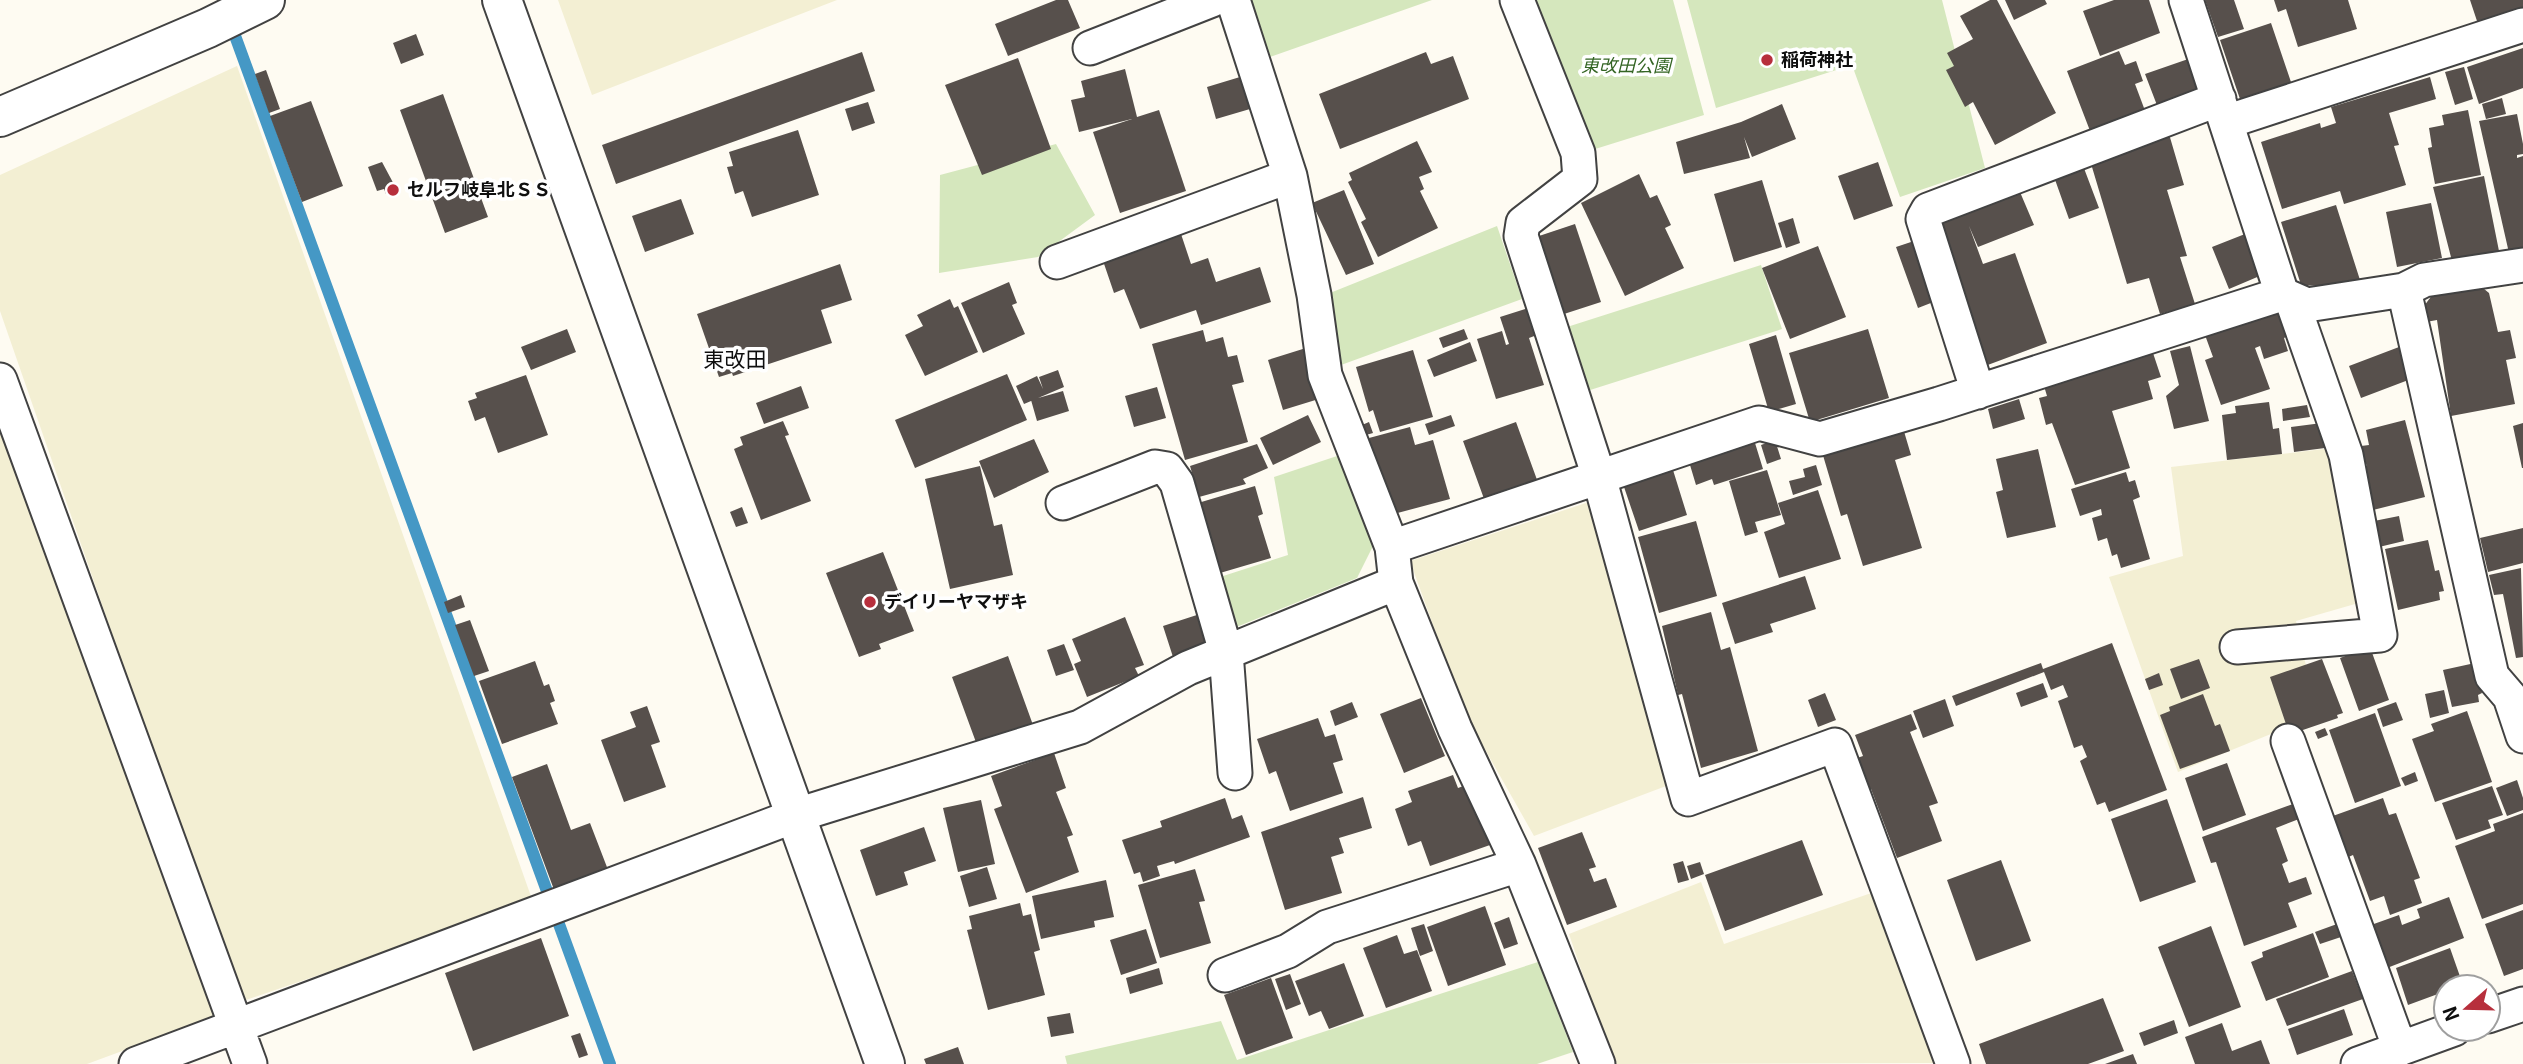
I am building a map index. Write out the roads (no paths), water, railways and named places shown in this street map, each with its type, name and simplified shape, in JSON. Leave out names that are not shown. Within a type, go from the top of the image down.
[{"type":"street","points":[[0,117],[208,28],[265,0]]},
{"type":"street","points":[[502,0],[885,1064]]},
{"type":"street","points":[[1090,48],[1212,0]]},
{"type":"street","points":[[1233,0],[1290,176],[1314,295],[1325,375],[1392,547],[1396,583],[1455,729],[1519,865],[1598,1064]]},
{"type":"street","points":[[1517,0],[1578,153],[1580,180],[1523,223],[1521,236],[1599,477],[1688,799],[1835,745],[1953,1064]]},
{"type":"street","points":[[2186,0],[2286,296],[2346,456],[2380,635],[2237,647]]},
{"type":"street","points":[[1978,392],[1923,219],[1928,210],[2222,111],[2523,25]]},
{"type":"street","points":[[1057,262],[1290,176]]},
{"type":"street","points":[[1392,547],[1759,423],[1820,439],[2286,296],[2307,304],[2404,290],[2424,280],[2523,265]]},
{"type":"street","points":[[2404,290],[2492,676],[2513,685],[2510,697],[2523,736]]},
{"type":"street","points":[[0,380],[250,1064]]},
{"type":"street","points":[[1063,503],[1155,467],[1167,469],[1177,482],[1226,652],[1235,773]]},
{"type":"street","points":[[136,1064],[797,815],[1080,727],[1188,668],[1396,583]]},
{"type":"street","points":[[2288,741],[2400,1049]]},
{"type":"street","points":[[1225,975],[1288,951],[1327,927],[1519,865]]},
{"type":"street","points":[[2502,1011],[2523,1004]]},
{"type":"street","points":[[2358,1064],[2432,1037]]},
{"type":"waterway","points":[[230,22],[610,1064]]},
{"type":"place","name":"稲荷神社","points":[[1767,60]]},
{"type":"place","name":"セルフ岐阜北ＳＳ","points":[[393,190]]},
{"type":"place","name":"デイリーヤマザキ","points":[[870,602]]},
{"type":"district","name":"東改田","points":[[735,360]]},
{"type":"park label","name":"東改田公園","points":[[1626,66]]}]
